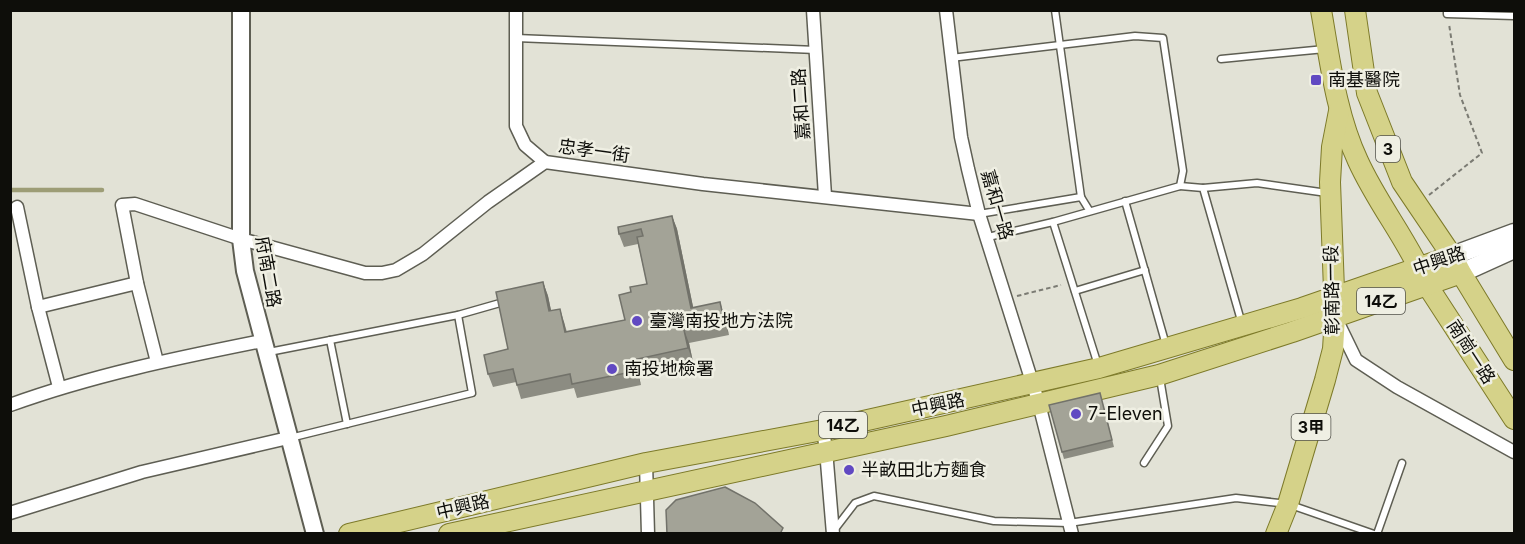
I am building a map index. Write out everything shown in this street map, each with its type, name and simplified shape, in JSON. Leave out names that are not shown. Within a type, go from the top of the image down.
[{"type":"main road","name":"彰南路一段","points":[[1321,10],[1339,110],[1357,160],[1372,190],[1424,277]]},
{"type":"main road","name":"3","points":[[1355,10],[1367,93],[1402,182],[1456,264]]},
{"type":"main road","name":"彰南路一段","points":[[1276,534],[1288,504],[1333,349],[1330,194],[1332,147],[1339,110]]},
{"type":"main road","name":"中興路","points":[[448,534],[826,450],[946,426],[1159,375],[1334,308],[1424,277],[1456,264],[1515,233]]},
{"type":"main road","name":"中興路","points":[[1456,264],[1515,249]]},
{"type":"main road","name":"南崗一路","points":[[1456,264],[1514,358]]},
{"type":"main road","name":"南崗一路","points":[[1424,277],[1515,419]]},
{"type":"main road","name":"中興路","points":[[349,534],[646,463],[823,430],[1032,384],[1099,368],[1242,325],[1334,308]]},
{"type":"street","name":"府南二路","points":[[241,10],[241,239],[245,271],[315,534]]},
{"type":"street","points":[[516,10],[516,126],[525,145],[545,162]]},
{"type":"street","name":"嘉和二路","points":[[813,10],[825,196]]},
{"type":"street","name":"嘉和一路","points":[[946,10],[961,136],[979,214],[1039,404],[1071,528]]},
{"type":"street","name":"忠孝一街","points":[[137,284],[122,205],[135,204],[241,239],[365,273],[382,273],[396,270],[423,254],[488,202],[545,162],[703,184],[979,214]]},
{"type":"street","points":[[17,207],[59,387]]},
{"type":"street","points":[[39,307],[137,284],[157,362]]},
{"type":"street","points":[[1334,308],[1356,360],[1414,397],[1515,452]]},
{"type":"street","points":[[10,405],[59,387],[157,362],[264,347]]},
{"type":"street","points":[[823,430],[833,532]]},
{"type":"street","points":[[10,513],[142,472],[288,438]]},
{"type":"street","points":[[646,463],[648,534]]},
{"type":"lane","points":[[1055,10],[1081,197],[1089,210]]},
{"type":"lane","points":[[1447,12],[1515,16]]},
{"type":"lane","points":[[951,58],[1135,36],[1164,38],[1183,171],[1180,186]]},
{"type":"lane","points":[[516,38],[816,50]]},
{"type":"lane","points":[[1221,59],[1328,49]]},
{"type":"lane","points":[[987,237],[1053,222],[1180,186],[1203,188],[1257,183],[1330,194]]},
{"type":"lane","points":[[1203,188],[1242,325]]},
{"type":"lane","points":[[979,214],[1081,197]]},
{"type":"lane","points":[[1125,201],[1167,348]]},
{"type":"lane","points":[[1053,222],[1099,368]]},
{"type":"lane","points":[[1075,291],[1145,270]]},
{"type":"lane","points":[[264,347],[330,340],[458,315],[500,303]]},
{"type":"lane","points":[[288,438],[472,393],[458,315]]},
{"type":"lane","points":[[330,340],[347,424]]},
{"type":"lane","points":[[1144,463],[1168,426],[1159,375]]},
{"type":"lane","points":[[833,532],[855,503],[874,496],[994,521],[1071,528],[1236,498],[1288,504],[1376,534],[1402,463]]},
{"type":"path","points":[[1418,204],[1482,153],[1460,95],[1447,12]]},
{"type":"path","points":[[1006,298],[1072,282]]},
{"type":"building","points":[[672,216],[691,308],[720,302],[724,321],[684,330],[688,348],[633,360],[636,371],[572,384],[570,374],[517,385],[513,369],[488,374],[484,355],[508,349],[496,292],[543,282],[549,311],[560,309],[565,332],[625,320],[619,295],[631,292],[630,287],[647,284],[637,237],[643,236],[641,229],[619,234],[618,227]]},
{"type":"building","points":[[1100,393],[1112,440],[1062,452],[1049,405]]},
{"type":"building","points":[[725,487],[755,503],[783,528],[780,534],[667,534],[666,510],[676,500]]},
{"type":"waterway","points":[[10,190],[102,190]]},
{"type":"place","name":"南基醫院","points":[[1316,80]]},
{"type":"place","name":"臺灣南投地方法院","points":[[637,321]]},
{"type":"place","name":"南投地檢署","points":[[612,369]]},
{"type":"place","name":"7-Eleven","points":[[1076,414]]},
{"type":"place","name":"半畝田北方麵食","points":[[849,470]]}]
